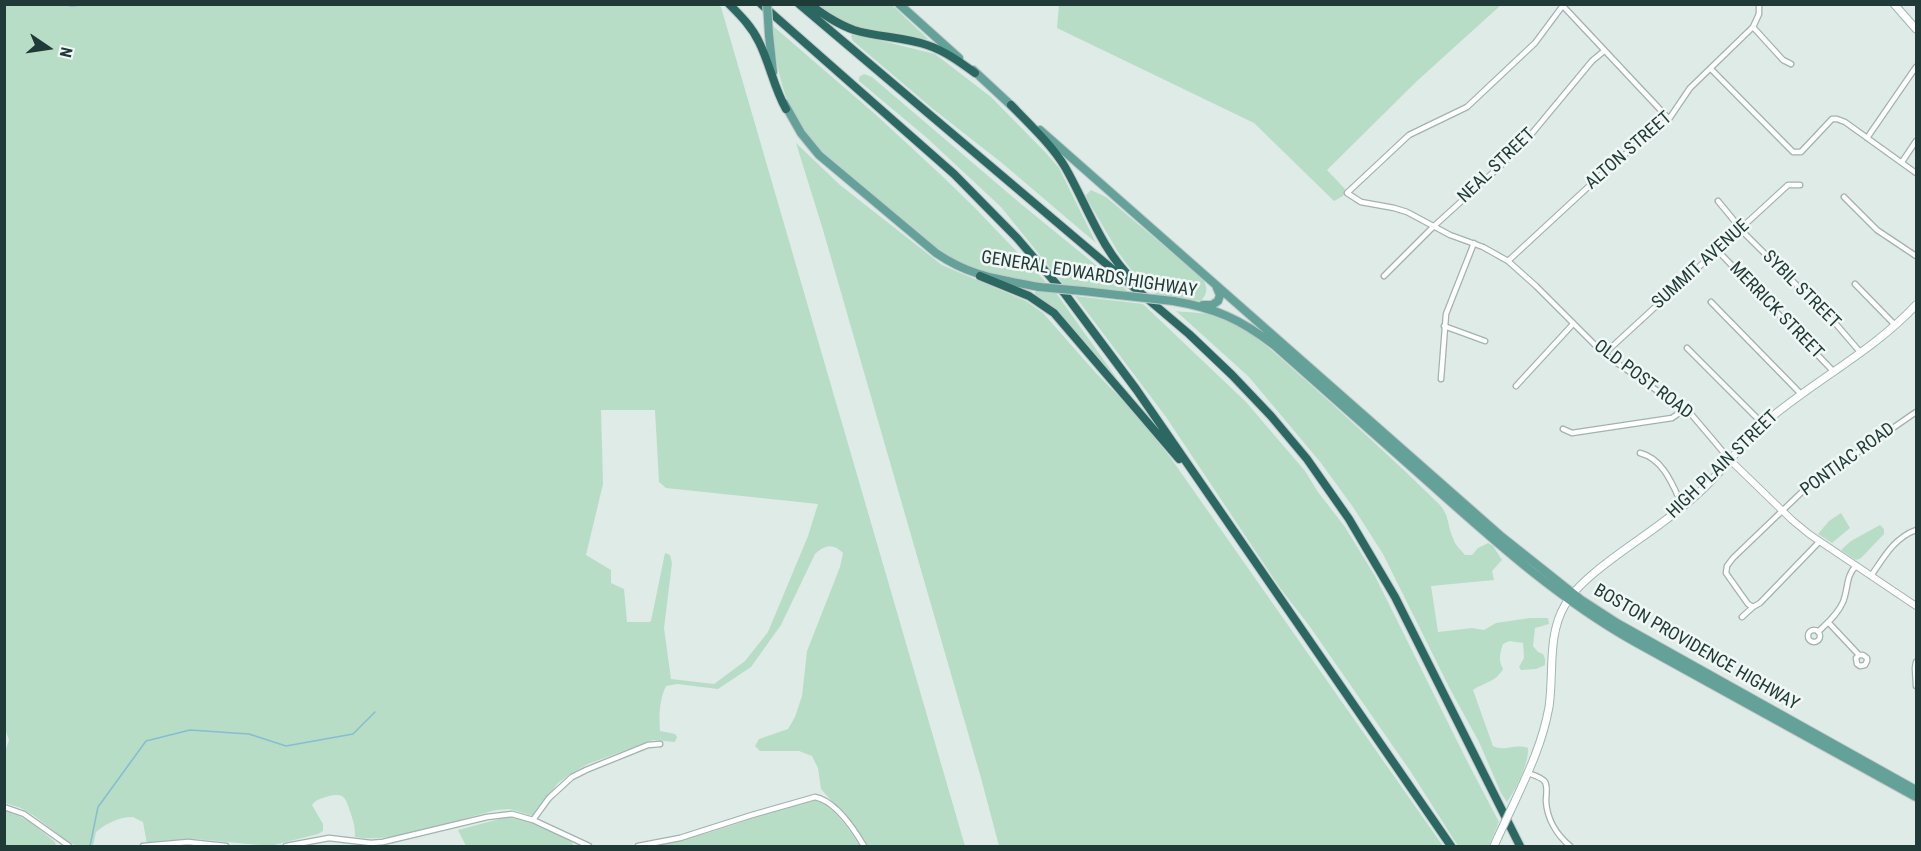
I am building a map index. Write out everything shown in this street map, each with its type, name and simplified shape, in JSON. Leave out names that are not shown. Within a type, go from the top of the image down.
[{"type":"highway","points":[[729,4],[745,20],[758,40],[775,87],[786,109]]},
{"type":"highway","points":[[762,4],[938,159],[1022,243],[1055,282],[1098,335],[1451,846]]},
{"type":"highway","points":[[799,4],[1206,349],[1258,401],[1298,448],[1341,507],[1388,584],[1520,846]]},
{"type":"highway","points":[[809,4],[837,23],[854,30],[931,46],[975,73]]},
{"type":"highway","points":[[1011,105],[1060,160],[1106,245],[1149,300]]},
{"type":"highway","points":[[980,276],[1026,294],[1051,311],[1198,479]]},
{"type":"main road","name":"GENERAL EDWARDS HIGHWAY","points":[[767,4],[774,76],[786,109],[809,144],[834,169],[936,253],[954,265],[980,276],[1039,286],[1173,301],[1221,312],[1252,328],[1274,345],[1452,504]]},
{"type":"main road","name":"GENERAL EDWARDS HIGHWAY","points":[[899,4],[1448,489]]},
{"type":"main road","points":[[1894,4],[1917,29]]},
{"type":"main road","points":[[1187,304],[1211,305],[1216,303],[1219,293],[1214,284]]},
{"type":"main road","name":"HIGH PLAIN STREET","points":[[1494,846],[1528,773],[1545,724],[1551,691],[1555,629],[1570,596],[1602,567],[1683,507],[1706,486],[1763,424],[1895,325],[1917,305]]},
{"type":"main road","name":"BOSTON PROVIDENCE HIGHWAY","points":[[1448,489],[1570,596],[1635,642],[1917,798]]},
{"type":"main road","name":"BOSTON PROVIDENCE HIGHWAY","points":[[1452,504],[1520,564],[1570,596],[1917,790]]},
{"type":"street","name":"ALTON STREET","points":[[1508,261],[1612,164],[1669,119],[1690,88],[1753,27],[1759,14],[1760,4]]},
{"type":"street","points":[[1563,5],[1669,119]]},
{"type":"street","name":"OLD POST ROAD","points":[[1563,5],[1535,43],[1467,107],[1409,135],[1347,194],[1361,202],[1402,210],[1433,227],[1492,251],[1508,261],[1604,354],[1685,409],[1699,422],[1730,460],[1781,511],[1819,542],[1917,606]]},
{"type":"street","points":[[1753,27],[1783,60],[1791,64]]},
{"type":"street","name":"NEAL STREET","points":[[1384,276],[1433,227],[1519,148],[1592,61],[1604,51]]},
{"type":"street","points":[[1868,138],[1917,67]]},
{"type":"street","points":[[1711,69],[1792,152],[1801,152],[1833,118],[1844,121],[1917,173]]},
{"type":"street","points":[[1902,162],[1917,141]]},
{"type":"street","name":"SUMMIT AVENUE","points":[[1604,354],[1788,185],[1800,185]]},
{"type":"street","points":[[1844,197],[1877,230],[1917,256]]},
{"type":"street","name":"SYBIL STREET","points":[[1718,201],[1741,229],[1836,324],[1860,352]]},
{"type":"street","points":[[1441,378],[1446,314],[1474,243]]},
{"type":"street","name":"MERRICK STREET","points":[[1718,251],[1833,371]]},
{"type":"street","points":[[1855,284],[1895,325]]},
{"type":"street","points":[[1711,302],[1801,394]]},
{"type":"street","points":[[1516,386],[1573,324]]},
{"type":"street","points":[[1444,326],[1485,341]]},
{"type":"street","points":[[1687,348],[1763,424]]},
{"type":"street","points":[[1563,429],[1572,432],[1633,424],[1672,417],[1685,409]]},
{"type":"street","name":"PONTIAC ROAD","points":[[1753,606],[1748,604],[1726,573],[1727,566],[1733,558],[1812,483],[1917,412]]},
{"type":"street","points":[[1640,453],[1649,455],[1658,462],[1683,507]]},
{"type":"street","points":[[1871,576],[1895,542],[1904,535],[1917,530]]},
{"type":"street","points":[[1742,616],[1760,603],[1819,542]]},
{"type":"street","points":[[1818,632],[1839,609],[1845,596],[1849,576],[1856,566]]},
{"type":"street","points":[[1828,622],[1859,655]]},
{"type":"street","points":[[1917,662],[1915,681],[1917,686]]},
{"type":"street","points":[[533,820],[559,788],[579,773],[648,746],[660,744]]},
{"type":"street","points":[[1528,773],[1539,777],[1545,783],[1546,805],[1555,831],[1570,846]]},
{"type":"street","points":[[638,846],[680,838],[814,797],[824,800],[835,809],[864,846]]},
{"type":"street","points":[[4,807],[24,814],[69,846]]},
{"type":"street","points":[[286,846],[329,838],[371,843],[403,840],[504,814],[533,820],[589,846]]},
{"type":"street","points":[[143,846],[184,842],[226,846]]},
{"type":"green space","points":[[1059,4],[1501,5],[1417,81],[1327,170],[1345,189],[1343,196],[1334,201],[1254,123],[1057,28]]},
{"type":"green space","points":[[5,5],[718,5],[721,7],[965,846],[868,846],[821,789],[818,768],[812,756],[799,751],[760,751],[755,746],[759,739],[788,729],[795,717],[802,696],[807,651],[840,567],[843,553],[832,547],[826,547],[815,554],[781,625],[751,667],[718,689],[677,684],[666,686],[660,708],[660,731],[675,734],[677,737],[675,742],[653,740],[588,764],[558,783],[533,816],[510,809],[497,810],[407,834],[372,838],[355,837],[354,823],[346,801],[342,796],[335,795],[320,799],[312,805],[323,824],[323,831],[270,846],[195,839],[147,844],[143,822],[128,817],[109,823],[96,832],[93,846],[78,846],[68,842],[33,815],[5,803],[4,755],[9,740],[4,726]],"holes":[[[601,410],[655,410],[659,482],[666,488],[818,504],[808,536],[768,632],[745,661],[714,684],[671,679],[664,628],[672,563],[670,555],[665,553],[649,622],[627,622],[624,589],[611,583],[611,570],[586,555],[603,484]]]},
{"type":"green space","points":[[815,5],[892,5],[928,39],[847,24]]},
{"type":"green space","points":[[773,26],[875,114],[941,175],[1046,282],[997,276],[956,261],[919,235],[834,163],[809,135],[790,106],[778,67]]},
{"type":"green space","points":[[854,34],[935,54],[991,97],[1059,168],[1096,243],[853,41],[851,36]]},
{"type":"green space","points":[[864,74],[872,77],[1021,204],[1129,292],[1064,285],[1001,207],[927,138],[859,81],[859,77]]},
{"type":"green space","points":[[796,143],[840,185],[942,265],[1026,301],[1043,313],[1135,413],[1170,457],[1443,846],[999,846],[823,230]]},
{"type":"green space","points":[[1091,190],[1106,197],[1202,278],[1206,290],[1201,301],[1158,296],[1132,271],[1118,252],[1087,199],[1086,195]]},
{"type":"green space","points":[[1035,291],[1056,293],[1118,380],[1065,321],[1035,294]]},
{"type":"green space","points":[[1075,296],[1143,304],[1246,402],[1305,471],[1345,527],[1375,576],[1499,822],[1489,846],[1458,846],[1411,772],[1308,624],[1280,588],[1166,417]]},
{"type":"green space","points":[[1176,311],[1205,313],[1221,317],[1243,328],[1274,352],[1440,505],[1455,543],[1465,555],[1472,555],[1478,548],[1488,543],[1493,546],[1502,560],[1492,571],[1494,580],[1431,586],[1438,632],[1472,628],[1484,630],[1496,623],[1548,618],[1549,624],[1535,628],[1533,646],[1543,654],[1545,665],[1536,669],[1521,670],[1519,667],[1524,658],[1523,643],[1509,641],[1503,644],[1501,650],[1500,660],[1503,669],[1494,679],[1473,690],[1493,746],[1528,748],[1521,776],[1507,802],[1383,554],[1353,507],[1321,463],[1249,377]]},
{"type":"green space","points":[[1841,513],[1850,528],[1832,543],[1818,534],[1829,521]]},
{"type":"green space","points":[[1880,525],[1884,529],[1884,534],[1861,558],[1856,560],[1842,551],[1851,541]]},
{"type":"green space","points":[[814,800],[828,806],[834,812],[860,846],[652,846],[693,837]]},
{"type":"green space","points":[[5,811],[32,824],[55,842],[56,846],[5,846]]},
{"type":"green space","points":[[507,817],[541,826],[572,842],[573,846],[466,846],[458,830]]},
{"type":"waterway","points":[[70,6],[93,4]]},
{"type":"waterway","points":[[90,846],[98,807],[146,741],[190,730],[249,734],[286,746],[353,734],[375,712]]}]
